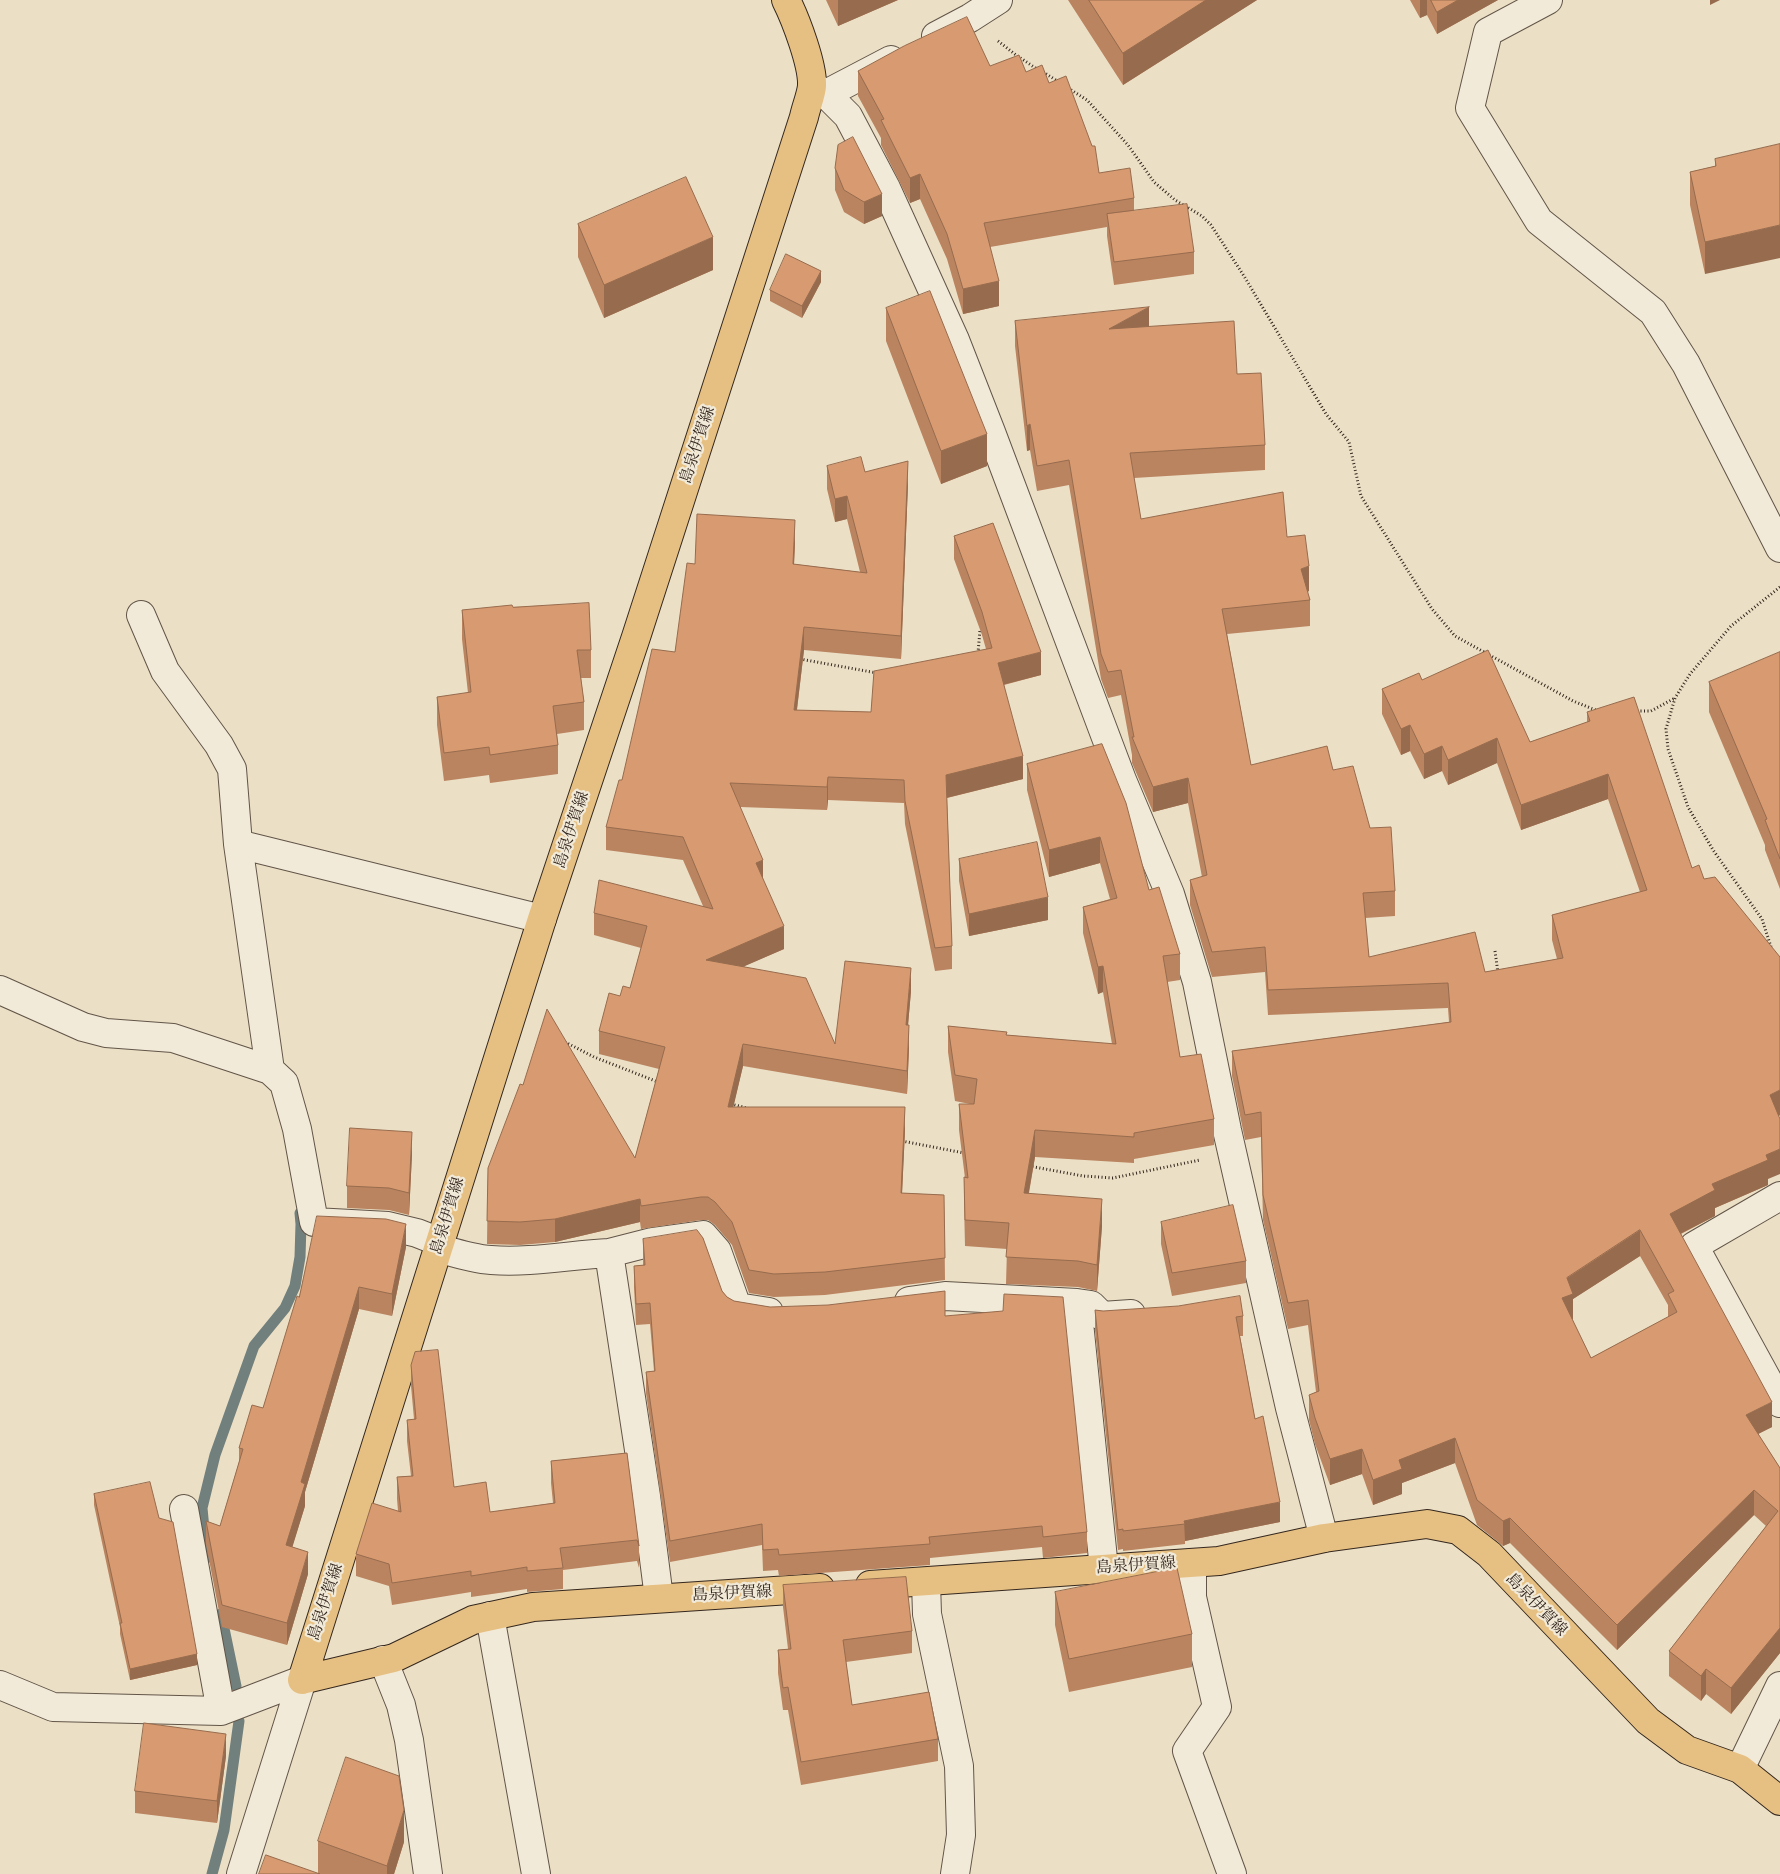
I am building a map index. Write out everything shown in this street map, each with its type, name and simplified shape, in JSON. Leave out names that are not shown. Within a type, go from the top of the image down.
[{"type":"main road","name":"島泉伊賀線","points":[[302,1680],[542,919],[639,628],[801,126],[819,90],[793,13],[786,0]]},
{"type":"main road","name":"島泉伊賀線","points":[[302,1680],[394,1658],[473,1620],[533,1607],[1219,1561],[1324,1538],[1427,1524],[1458,1530],[1488,1554],[1648,1721],[1687,1750],[1740,1769],[1780,1801]]},
{"type":"street","points":[[998,0],[970,18],[819,90],[848,116],[886,188],[955,340],[1122,780],[1170,894],[1197,982],[1233,1155],[1290,1408],[1324,1538]]},
{"type":"street","points":[[1548,0],[1488,32],[1470,108],[1539,221],[1653,312],[1686,364],[1780,548]]},
{"type":"street","points":[[140,615],[165,671],[220,745],[232,769],[238,844],[270,1070]]},
{"type":"street","points":[[238,844],[542,919]]},
{"type":"street","points":[[0,990],[83,1027],[106,1032],[173,1038],[270,1070],[284,1083],[297,1129],[314,1222],[388,1226],[417,1232],[439,1245],[465,1256],[490,1260],[533,1261],[609,1253],[652,1242],[703,1235],[717,1251],[737,1307],[773,1313],[790,1312]]},
{"type":"street","points":[[1780,1196],[1694,1246],[1780,1403]]},
{"type":"street","points":[[609,1253],[646,1496],[659,1598]]},
{"type":"street","points":[[885,1304],[945,1296],[1077,1303],[1091,1305],[1102,1316],[1158,1312]]},
{"type":"street","points":[[1236,1301],[1265,1296]]},
{"type":"street","points":[[1077,1303],[1104,1569]]},
{"type":"street","points":[[184,1509],[221,1711]]},
{"type":"street","points":[[1192,1563],[1192,1597],[1217,1707],[1187,1751],[1232,1874]]},
{"type":"street","points":[[926,1582],[927,1614],[959,1766],[960,1835],[955,1874]]},
{"type":"street","points":[[490,1616],[536,1874]]},
{"type":"street","points":[[382,1660],[401,1706],[409,1740],[428,1874]]},
{"type":"street","points":[[0,1685],[52,1707],[221,1711],[302,1680]]},
{"type":"street","points":[[241,1874],[302,1680]]},
{"type":"street","points":[[1740,1769],[1780,1686]]},
{"type":"path","points":[[970,18],[1016,55],[1087,100],[1128,146],[1154,182],[1175,200],[1202,216],[1211,225],[1244,276],[1326,414],[1349,442],[1361,496],[1432,608],[1455,636],[1573,701],[1599,711]]},
{"type":"path","points":[[1771,947],[1762,919],[1713,850],[1688,807],[1668,748],[1666,730],[1675,698],[1690,674],[1731,626],[1780,588]]},
{"type":"path","points":[[978,655],[980,630],[989,627]]},
{"type":"path","points":[[797,659],[878,674]]},
{"type":"path","points":[[1634,711],[1651,711],[1675,698]]},
{"type":"path","points":[[1495,951],[1499,979]]},
{"type":"path","points":[[560,1040],[629,1072],[663,1084]]},
{"type":"path","points":[[725,1102],[753,1110]]},
{"type":"path","points":[[898,1140],[969,1154]]},
{"type":"path","points":[[1025,1165],[1083,1176],[1113,1178],[1191,1161],[1233,1155]]},
{"type":"building","points":[[1089,0],[1206,0],[1123,53]]},
{"type":"building","points":[[1431,0],[1458,0],[1437,12]]},
{"type":"building","points":[[967,17],[990,66],[1019,55],[1026,72],[1042,65],[1049,83],[1066,76],[1092,146],[1095,146],[1099,173],[1130,168],[1134,198],[984,223],[999,281],[963,289],[947,234],[920,174],[910,178],[881,120],[884,119],[858,71],[904,46]]},
{"type":"building","points":[[853,137],[882,194],[864,202],[844,190],[835,168],[838,145]]},
{"type":"building","points":[[1780,144],[1780,225],[1705,242],[1690,172],[1716,166],[1715,159]]},
{"type":"building","points":[[686,177],[713,237],[604,285],[578,224]]},
{"type":"building","points":[[1187,204],[1194,252],[1114,262],[1107,214]]},
{"type":"building","points":[[786,254],[821,271],[802,306],[770,290]]},
{"type":"building","points":[[930,291],[987,434],[941,451],[886,308]]},
{"type":"building","points":[[1149,307],[1109,329],[1234,321],[1237,374],[1261,373],[1265,445],[1130,453],[1141,519],[1283,492],[1287,537],[1305,535],[1309,566],[1301,569],[1310,600],[1222,609],[1251,765],[1327,746],[1333,770],[1353,766],[1370,828],[1391,827],[1395,891],[1363,893],[1369,957],[1475,932],[1485,972],[1563,958],[1552,915],[1647,890],[1608,774],[1521,805],[1497,738],[1448,760],[1442,746],[1424,754],[1410,725],[1401,729],[1382,689],[1419,673],[1422,680],[1488,650],[1530,742],[1590,721],[1587,712],[1634,697],[1692,868],[1699,865],[1704,879],[1715,877],[1780,957],[1780,1090],[1770,1095],[1780,1119],[1780,1149],[1766,1155],[1768,1160],[1712,1184],[1715,1190],[1670,1214],[1772,1402],[1746,1415],[1780,1468],[1780,1628],[1731,1688],[1706,1669],[1701,1676],[1669,1651],[1778,1511],[1754,1490],[1617,1625],[1510,1518],[1503,1521],[1477,1500],[1455,1438],[1399,1460],[1402,1469],[1373,1480],[1362,1449],[1330,1459],[1309,1395],[1319,1391],[1308,1300],[1288,1303],[1263,1195],[1261,1112],[1245,1115],[1232,1051],[1451,1022],[1448,983],[1268,990],[1265,947],[1212,952],[1190,880],[1207,875],[1188,778],[1153,787],[1132,737],[1134,737],[1121,670],[1108,672],[1101,654],[1069,460],[1037,466],[1030,424],[1027,426],[1015,321]],"holes":[[[1640,1230],[1674,1291],[1668,1294],[1677,1312],[1591,1358],[1562,1298],[1573,1294],[1567,1278]]]},
{"type":"building","points":[[861,457],[865,472],[908,461],[901,636],[804,627],[794,710],[871,712],[874,671],[992,648],[982,612],[954,536],[993,523],[1041,652],[998,663],[1023,756],[946,775],[952,946],[935,948],[905,801],[904,780],[828,777],[827,787],[730,783],[763,860],[756,863],[784,926],[706,960],[806,978],[835,1044],[845,961],[911,968],[906,1025],[909,1025],[907,1071],[743,1044],[728,1107],[905,1107],[901,1193],[944,1195],[945,1258],[825,1272],[774,1274],[749,1270],[732,1222],[715,1202],[708,1197],[641,1206],[640,1199],[555,1219],[520,1222],[487,1221],[488,1168],[520,1084],[523,1085],[547,1009],[635,1158],[665,1047],[599,1031],[609,993],[620,996],[623,986],[630,988],[647,926],[594,913],[599,880],[713,909],[683,837],[606,827],[619,780],[622,780],[652,649],[675,652],[687,563],[695,564],[697,514],[795,520],[793,564],[867,573],[847,496],[835,499],[827,466]]},
{"type":"building","points":[[589,603],[591,650],[577,650],[584,702],[553,706],[558,745],[490,755],[489,747],[444,753],[437,697],[471,692],[462,610],[512,605],[513,607]]},
{"type":"building","points":[[1780,652],[1780,859],[1765,820],[1767,819],[1709,682]]},
{"type":"building","points":[[1102,744],[1126,803],[1149,890],[1159,887],[1180,954],[1163,956],[1180,1057],[1201,1054],[1214,1119],[1134,1133],[1134,1137],[1035,1130],[1024,1193],[1102,1199],[1097,1265],[1078,1261],[1006,1257],[1009,1223],[965,1220],[964,1177],[968,1178],[959,1104],[974,1104],[977,1079],[955,1075],[948,1026],[1007,1032],[1006,1035],[1116,1044],[1103,966],[1098,967],[1083,907],[1117,898],[1100,837],[1049,850],[1027,764]]},
{"type":"building","points":[[1037,842],[1048,897],[969,914],[959,859]]},
{"type":"building","points":[[350,1128],[412,1132],[409,1193],[389,1188],[347,1186]]},
{"type":"building","points":[[1233,1205],[1246,1261],[1172,1273],[1161,1222]]},
{"type":"building","points":[[317,1216],[386,1219],[406,1224],[392,1294],[359,1287],[301,1482],[305,1484],[286,1545],[308,1552],[287,1623],[222,1605],[206,1521],[220,1526],[243,1449],[239,1448],[252,1405],[263,1408],[297,1296],[299,1297]]},
{"type":"building","points":[[697,1230],[703,1238],[722,1291],[734,1301],[770,1307],[828,1305],[945,1291],[945,1316],[1003,1311],[1004,1294],[1063,1297],[1087,1532],[1043,1537],[1042,1526],[929,1537],[930,1544],[779,1555],[778,1549],[763,1550],[762,1524],[670,1541],[646,1372],[655,1371],[650,1303],[636,1304],[634,1266],[645,1265],[643,1239]]},
{"type":"building","points":[[1240,1296],[1243,1316],[1236,1317],[1255,1419],[1263,1416],[1280,1502],[1184,1521],[1185,1524],[1118,1530],[1095,1310],[1178,1306]]},
{"type":"building","points":[[438,1350],[454,1487],[486,1482],[490,1512],[555,1503],[551,1461],[627,1453],[639,1546],[637,1540],[560,1548],[563,1568],[527,1571],[527,1567],[471,1576],[471,1571],[392,1583],[389,1564],[356,1554],[372,1503],[401,1512],[397,1477],[413,1476],[407,1420],[416,1419],[411,1365],[415,1352]]},
{"type":"building","points":[[150,1482],[159,1518],[173,1522],[197,1654],[130,1669],[94,1494]]},
{"type":"building","points":[[1177,1568],[1192,1634],[1069,1659],[1055,1592]]},
{"type":"building","points":[[906,1577],[912,1631],[843,1640],[852,1705],[929,1692],[938,1739],[801,1762],[788,1687],[783,1688],[778,1650],[791,1649],[783,1585]]},
{"type":"building","points":[[144,1723],[226,1734],[217,1801],[135,1791]]},
{"type":"building","points":[[346,1757],[399,1776],[404,1810],[387,1866],[318,1841]]},
{"type":"building","points":[[266,1855],[320,1874],[259,1874]]},
{"type":"waterway","points":[[209,1557],[202,1508],[215,1455],[254,1346],[285,1308],[295,1286],[300,1257],[300,1213]]},
{"type":"waterway","points":[[221,1614],[236,1686]]},
{"type":"waterway","points":[[212,1874],[224,1830],[239,1721]]}]
